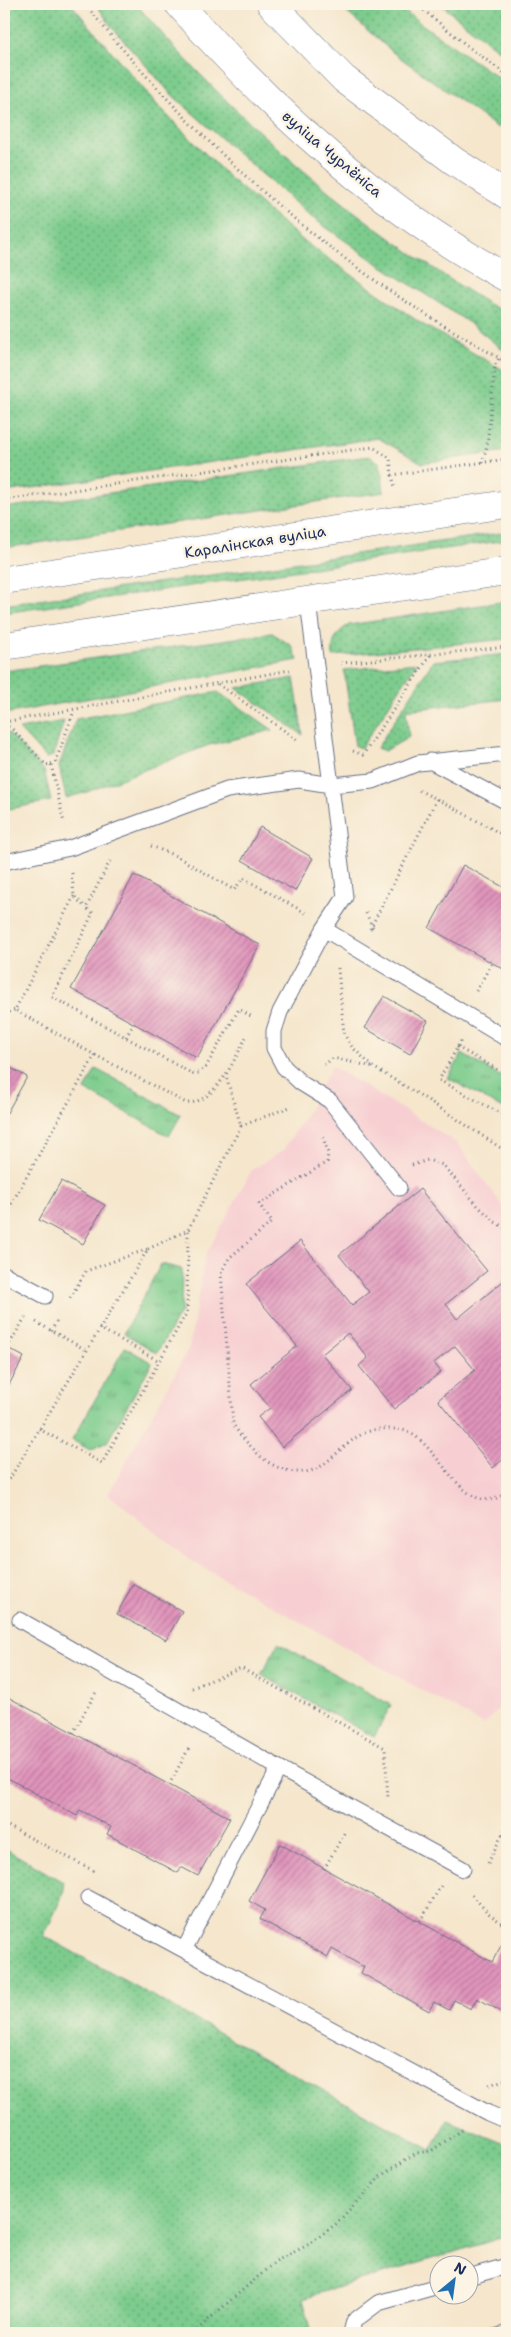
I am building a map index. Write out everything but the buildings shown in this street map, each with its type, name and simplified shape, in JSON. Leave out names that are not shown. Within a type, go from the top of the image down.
[{"type":"main road","name":"вуліца Чурлёніса","points":[[179,4],[276,107],[331,154],[382,196],[435,233],[507,278]]},
{"type":"main road","points":[[271,4],[344,80],[454,161],[507,195]]},
{"type":"main road","name":"Каралінская вуліца","points":[[4,580],[507,504]]},
{"type":"main road","points":[[4,646],[507,571]]},
{"type":"lane","points":[[308,602],[346,897],[324,929],[280,1012],[274,1031],[274,1048],[284,1067],[301,1083],[330,1101],[396,1185]]},
{"type":"lane","points":[[4,862],[70,848],[227,790],[299,780],[331,785],[373,781],[407,766],[430,761],[507,754]]},
{"type":"lane","points":[[430,761],[507,802]]},
{"type":"lane","points":[[324,929],[507,1040]]},
{"type":"lane","points":[[4,1274],[45,1296]]},
{"type":"lane","points":[[20,1620],[279,1768],[463,1869]]},
{"type":"lane","points":[[184,1950],[279,1768]]},
{"type":"lane","points":[[88,1898],[488,2113],[507,2121]]},
{"type":"lane","points":[[478,2274],[507,2266]]},
{"type":"lane","points":[[351,2333],[354,2321],[378,2303],[428,2289]]},
{"type":"path","points":[[85,4],[128,58],[186,120],[289,214],[372,279],[507,362]]},
{"type":"path","points":[[416,4],[507,75]]},
{"type":"path","points":[[482,462],[487,446],[494,373],[498,358]]},
{"type":"path","points":[[4,500],[373,447],[390,458],[394,487]]},
{"type":"path","points":[[392,475],[507,459]]},
{"type":"path","points":[[4,723],[316,665],[507,646]]},
{"type":"path","points":[[218,684],[306,746],[327,756],[350,749],[363,755],[431,654]]},
{"type":"path","points":[[4,723],[46,765],[55,763],[74,711]]},
{"type":"path","points":[[4,1014],[15,1010],[74,896],[70,848],[51,764]]},
{"type":"path","points":[[414,788],[437,799],[358,950],[353,957],[344,958],[337,962],[344,1034],[352,1047],[373,1067],[507,1152]]},
{"type":"path","points":[[149,846],[176,856],[234,890],[242,878],[313,917]]},
{"type":"path","points":[[86,908],[110,860],[118,857]]},
{"type":"path","points":[[74,896],[93,914],[52,997],[192,1074],[199,1073],[206,1067],[239,1009],[256,1019],[252,1025]]},
{"type":"path","points":[[364,909],[372,926]]},
{"type":"path","points":[[474,995],[492,963]]},
{"type":"path","points":[[15,1010],[94,1055],[186,1103],[194,1103],[206,1096],[226,1076],[249,1031]]},
{"type":"path","points":[[472,1020],[439,1080],[507,1116]]},
{"type":"path","points":[[126,1037],[134,1023]]},
{"type":"path","points":[[457,1047],[507,1075]]},
{"type":"path","points":[[4,1217],[94,1055]]},
{"type":"path","points":[[318,1061],[325,1066],[333,1058],[373,1067]]},
{"type":"path","points":[[226,1076],[241,1126]]},
{"type":"path","points":[[39,1429],[102,1463],[187,1312],[188,1230],[241,1126],[290,1108],[297,1102]]},
{"type":"path","points":[[320,1132],[328,1153],[327,1162],[259,1204],[272,1222],[229,1258],[221,1273],[234,1422],[238,1433],[268,1463],[286,1471],[302,1472],[322,1466],[352,1439],[371,1430],[399,1429],[415,1437],[430,1451],[460,1487],[473,1496],[485,1500],[498,1499],[507,1492]]},
{"type":"path","points":[[396,1185],[413,1164],[428,1160],[443,1164],[478,1206],[495,1222],[507,1229]]},
{"type":"path","points":[[66,1305],[86,1271],[148,1249],[188,1230]]},
{"type":"path","points":[[4,1488],[148,1249]]},
{"type":"path","points":[[19,1312],[86,1350]]},
{"type":"path","points":[[51,1331],[61,1314]]},
{"type":"path","points":[[7,1348],[26,1316]]},
{"type":"path","points":[[99,1328],[159,1362]]},
{"type":"path","points":[[176,1710],[189,1689],[241,1668],[385,1748],[389,1807],[378,1823]]},
{"type":"path","points":[[73,1733],[97,1690]]},
{"type":"path","points":[[169,1785],[193,1742]]},
{"type":"path","points":[[486,1866],[507,1826]]},
{"type":"path","points":[[324,1869],[348,1827]]},
{"type":"path","points":[[502,1835],[507,1838]]},
{"type":"path","points":[[420,1921],[445,1880]]},
{"type":"path","points":[[472,1895],[488,1913],[507,1928]]},
{"type":"path","points":[[488,2085],[507,2079]]},
{"type":"path","points":[[193,2333],[276,2261],[306,2246],[336,2224],[382,2175],[416,2153],[431,2151],[488,2113]]},
{"type":"shaded area","points":[[332,1066],[457,1143],[507,1212],[507,1698],[484,1725],[193,1562],[108,1494],[189,1348],[205,1256],[252,1170],[283,1150],[308,1111]]},
{"type":"green space","points":[[4,4],[71,4],[159,107],[232,180],[306,243],[422,324],[507,372],[507,451],[422,463],[378,438],[4,492]]},
{"type":"green space","points":[[96,4],[136,4],[233,107],[302,170],[414,255],[507,314],[507,353],[471,324],[374,261],[310,216],[172,95],[111,26]]},
{"type":"green space","points":[[337,4],[397,4],[420,23],[503,81],[506,86],[508,105],[502,124],[498,128],[395,54]]},
{"type":"green space","points":[[440,4],[507,4],[507,57]]},
{"type":"green space","points":[[369,456],[380,463],[384,492],[4,548],[4,508]]},
{"type":"green space","points":[[507,532],[507,540],[4,613],[4,605]]},
{"type":"green space","points":[[507,601],[507,639],[333,656],[333,646],[336,638],[341,630],[349,625]]},
{"type":"green space","points":[[272,633],[292,646],[298,660],[4,714],[4,671]]},
{"type":"green space","points":[[507,654],[507,699],[406,710],[409,737],[385,751],[377,748],[433,661]]},
{"type":"green space","points":[[417,663],[361,748],[355,746],[344,670]]},
{"type":"green space","points":[[294,678],[303,735],[236,688]]},
{"type":"green space","points":[[218,692],[273,730],[209,745],[87,792],[66,798],[59,766],[76,719]]},
{"type":"green space","points":[[64,721],[53,756],[46,758],[19,729]]},
{"type":"green space","points":[[6,731],[44,770],[51,801],[4,810],[4,732]]},
{"type":"green space","points":[[462,1054],[507,1080],[507,1111],[448,1078]]},
{"type":"green space","points":[[96,1069],[181,1115],[169,1136],[85,1090]]},
{"type":"green space","points":[[161,1264],[182,1269],[181,1311],[157,1353],[124,1333]]},
{"type":"green space","points":[[125,1347],[152,1363],[107,1442],[90,1450],[72,1440]]},
{"type":"green space","points":[[278,1643],[391,1705],[374,1737],[261,1675]]},
{"type":"green space","points":[[4,1848],[63,1882],[64,1892],[44,1936],[431,2150],[447,2120],[507,2145],[507,2236],[448,2254],[428,2254],[428,2260],[303,2298],[312,2333],[4,2333]]}]
